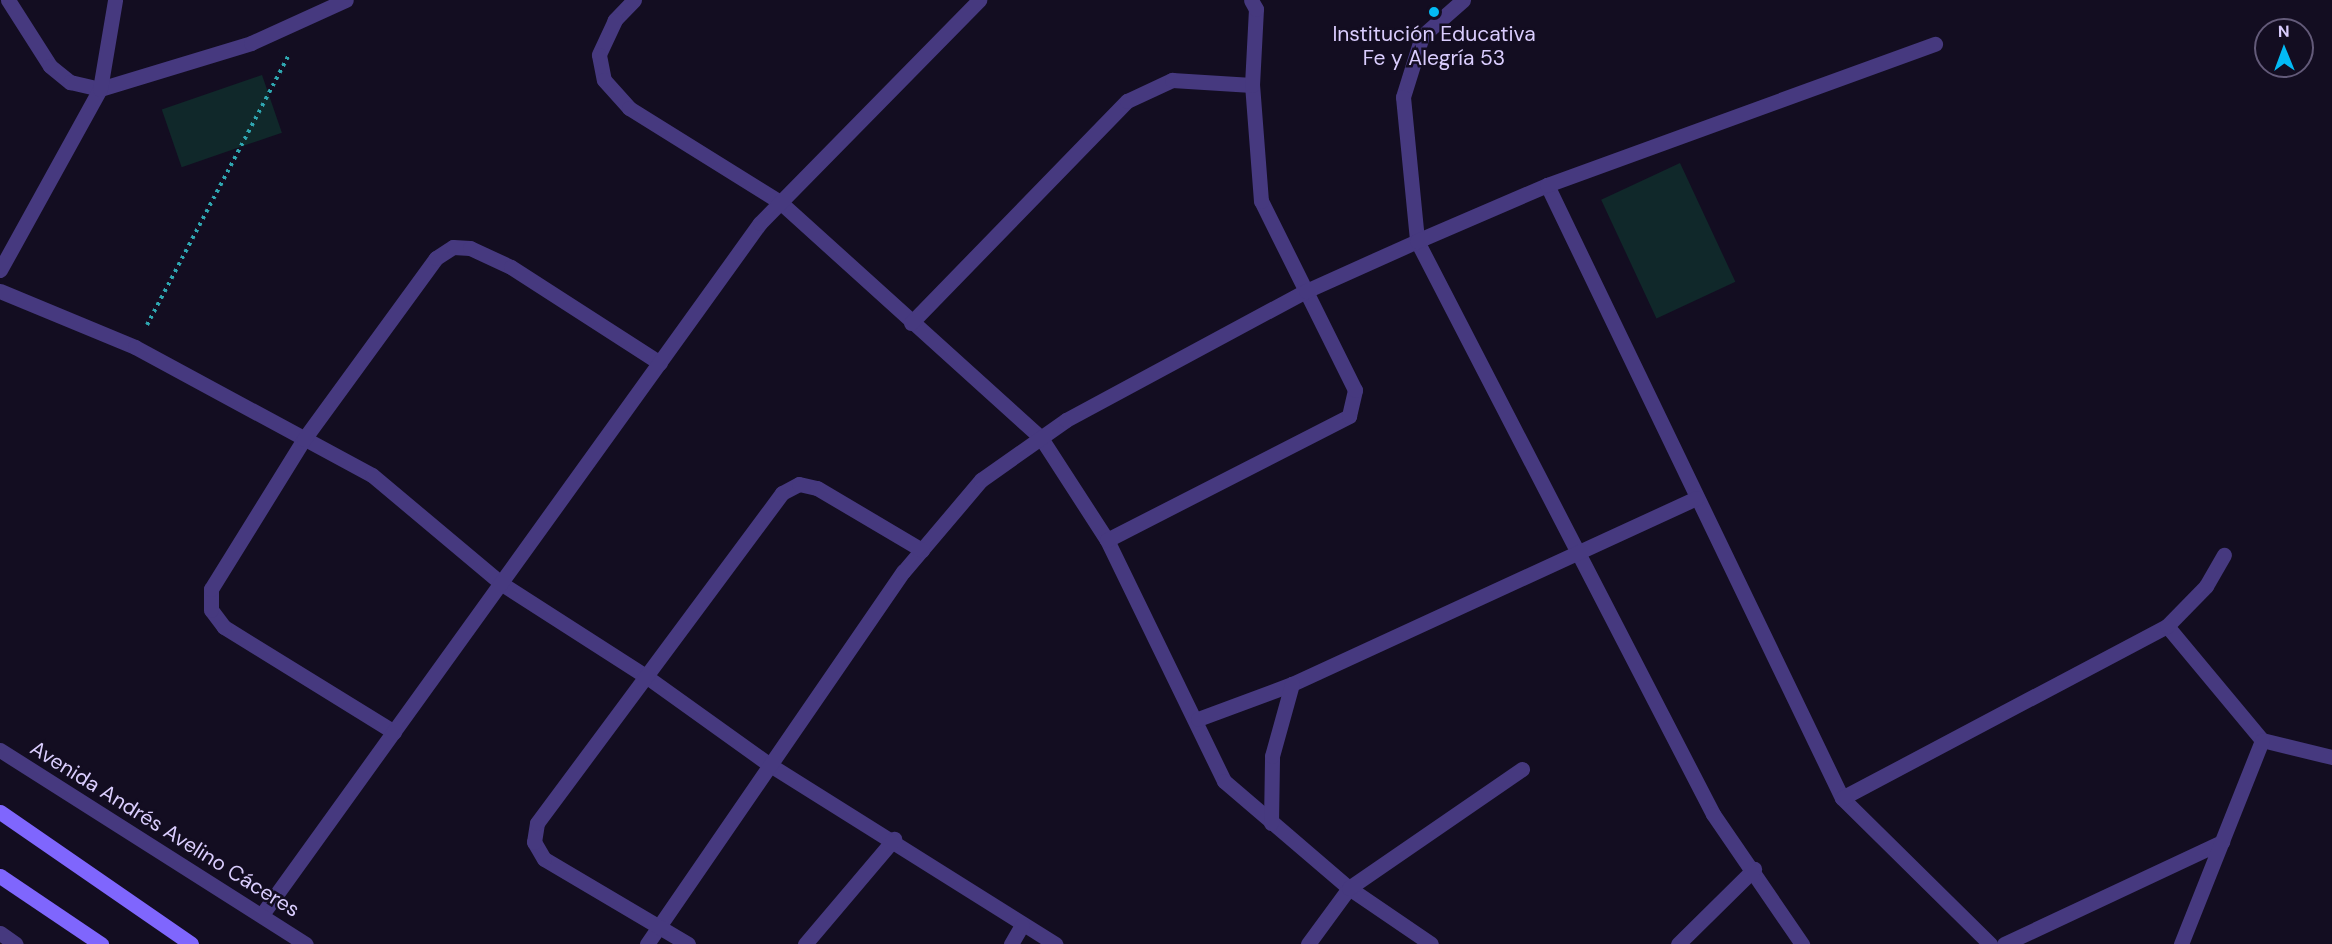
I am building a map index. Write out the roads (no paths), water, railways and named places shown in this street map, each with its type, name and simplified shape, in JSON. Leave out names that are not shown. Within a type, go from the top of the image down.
[{"type":"main road","points":[[0,812],[191,944]]},
{"type":"main road","points":[[0,876],[101,944]]},
{"type":"street","points":[[8,0],[50,66],[70,82],[100,89],[308,20],[346,0]]},
{"type":"street","points":[[0,270],[100,89],[115,0]]},
{"type":"street","points":[[634,0],[615,20],[599,55],[604,80],[629,108],[780,202],[911,323],[1041,438],[1107,540],[1198,719],[1224,781],[1349,888],[1431,944]]},
{"type":"street","points":[[263,913],[660,363],[780,202],[979,0]]},
{"type":"street","points":[[1107,540],[1349,416],[1355,390],[1261,201],[1252,85],[1256,9],[1251,0]]},
{"type":"street","points":[[1463,0],[1422,36],[1403,97],[1417,241],[1582,554],[1713,814],[1754,869],[1802,944]]},
{"type":"street","points":[[647,944],[922,550],[981,480],[1041,438],[1306,291],[1417,241],[1547,185],[1935,44]]},
{"type":"street","points":[[911,323],[1127,101],[1172,80],[1252,85]]},
{"type":"street","points":[[1547,185],[1842,798],[1990,944]]},
{"type":"street","points":[[394,732],[224,627],[211,610],[211,589],[304,439],[436,258],[453,247],[470,248],[511,267],[660,363]]},
{"type":"street","points":[[0,291],[135,346],[372,475],[502,584],[647,677],[770,765],[894,839],[1022,926],[1055,944]]},
{"type":"street","points":[[688,944],[660,925],[544,859],[534,842],[537,823],[782,493],[799,484],[817,488],[922,550]]},
{"type":"street","points":[[1198,719],[1292,684],[1582,554],[1696,498]]},
{"type":"street","points":[[1842,798],[2167,626],[2206,586],[2224,555]]},
{"type":"street","points":[[2167,626],[2262,740],[2332,757]]},
{"type":"street","points":[[1271,823],[1272,756],[1292,684]]},
{"type":"street","points":[[2181,944],[2262,740]]},
{"type":"street","name":"Avenida Andrés Avelino Cáceres","points":[[0,750],[263,913],[306,944]]},
{"type":"street","points":[[1308,944],[1349,888],[1521,769]]},
{"type":"street","points":[[805,944],[894,839]]},
{"type":"street","points":[[2004,944],[2222,842]]},
{"type":"street","points":[[1678,944],[1754,869]]},
{"type":"street","points":[[1011,944],[1022,926]]},
{"type":"street","points":[[0,933],[16,944]]},
{"type":"place","name":"Institución Educativa Fe y Alegría 53","points":[[1434,12]]}]
